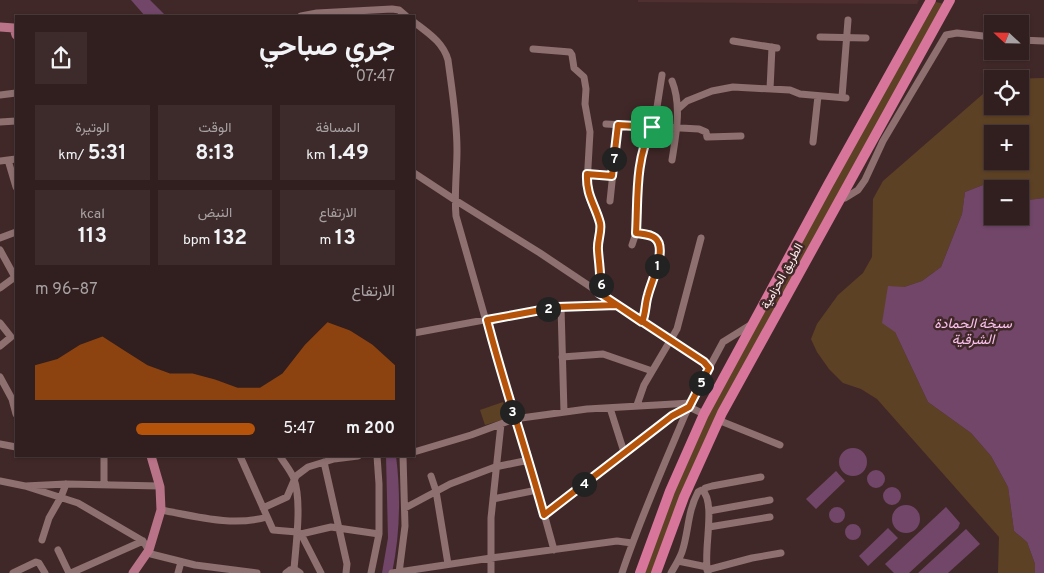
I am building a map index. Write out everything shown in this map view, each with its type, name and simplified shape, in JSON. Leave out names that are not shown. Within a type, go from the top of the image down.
[{"type":"highway","name":"الطريق الحزامية","points":[[640,573],[670,491],[704,414],[929,3]]},
{"type":"highway","name":"الطريق الحزامية","points":[[656,573],[684,497],[718,420],[948,4]]},
{"type":"main road","points":[[0,27],[15,30]]},
{"type":"main road","points":[[133,573],[149,550],[161,510],[160,486],[151,457]]},
{"type":"street","points":[[306,15],[392,9],[399,10],[405,15]]},
{"type":"street","points":[[678,109],[687,101],[712,90],[733,87],[790,90],[800,94],[844,97],[848,20]]},
{"type":"street","points":[[415,23],[438,41],[448,60],[457,150],[456,216],[554,550]]},
{"type":"street","points":[[841,197],[844,198],[858,190],[865,180],[883,141],[946,35],[956,33],[984,36]]},
{"type":"street","points":[[820,36],[866,38]]},
{"type":"street","points":[[1029,40],[1044,41]]},
{"type":"street","points":[[733,41],[775,48],[770,89]]},
{"type":"street","points":[[533,50],[570,52],[574,68],[584,78],[586,89],[584,104],[590,132],[587,184],[590,200],[600,224],[598,249],[602,278],[599,293]]},
{"type":"street","points":[[632,246],[636,233],[638,210],[636,200],[641,159],[659,101],[662,76]]},
{"type":"street","points":[[672,81],[676,91],[678,109],[672,160]]},
{"type":"street","points":[[0,95],[15,93]]},
{"type":"street","points":[[813,142],[818,96]]},
{"type":"street","points":[[0,122],[15,121]]},
{"type":"street","points":[[606,124],[704,130],[708,137],[741,136]]},
{"type":"street","points":[[610,202],[618,125]]},
{"type":"street","points":[[4,161],[15,185]]},
{"type":"street","points":[[415,174],[540,252],[707,364],[709,368]]},
{"type":"street","points":[[587,174],[612,176]]},
{"type":"street","points":[[0,238],[15,232]]},
{"type":"street","points":[[636,233],[649,235],[656,239],[659,244],[659,260],[647,297],[645,315],[642,322]]},
{"type":"street","points":[[638,406],[644,385],[677,329],[701,238]]},
{"type":"street","points":[[0,250],[15,276]]},
{"type":"street","points":[[0,288],[15,279]]},
{"type":"street","points":[[415,333],[561,307],[617,305]]},
{"type":"street","points":[[561,307],[564,412]]},
{"type":"street","points":[[0,323],[14,336],[0,346]]},
{"type":"street","points":[[622,573],[632,543],[690,405],[709,368],[723,342],[753,324]]},
{"type":"street","points":[[562,357],[603,354],[652,371]]},
{"type":"street","points":[[0,378],[14,398]]},
{"type":"street","points":[[544,515],[624,452],[690,405]]},
{"type":"street","points":[[415,452],[471,435],[514,419],[564,412],[638,406],[690,405],[704,414]]},
{"type":"street","points":[[610,408],[624,452]]},
{"type":"street","points":[[718,420],[780,445]]},
{"type":"street","points":[[491,573],[490,518],[501,424]]},
{"type":"street","points":[[0,444],[15,446]]},
{"type":"street","points":[[104,457],[104,485]]},
{"type":"street","points":[[240,457],[273,530],[299,533],[331,526],[379,534]]},
{"type":"street","points":[[281,457],[294,479],[297,491],[299,533],[293,572]]},
{"type":"street","points":[[263,508],[287,497],[294,479],[308,467],[352,457]]},
{"type":"street","points":[[371,573],[379,534],[380,484],[377,457]]},
{"type":"street","points":[[403,457],[404,538],[399,573],[448,564],[617,541],[632,543]]},
{"type":"street","points":[[405,508],[450,484],[495,467],[529,460]]},
{"type":"street","points":[[324,462],[347,564],[346,573]]},
{"type":"street","points":[[431,476],[436,491],[448,564]]},
{"type":"street","points":[[671,573],[684,546],[691,509],[698,493],[704,491],[707,487],[761,477]]},
{"type":"street","points":[[0,481],[25,486],[78,503],[143,541],[155,555],[208,570],[256,573]]},
{"type":"street","points":[[42,540],[49,518],[66,484]]},
{"type":"street","points":[[25,486],[66,484],[160,486]]},
{"type":"street","points":[[493,499],[537,490]]},
{"type":"street","points":[[704,491],[707,496],[709,511],[707,570]]},
{"type":"street","points":[[709,511],[770,500]]},
{"type":"street","points":[[161,510],[223,521],[244,522],[267,517]]},
{"type":"street","points":[[709,527],[770,517]]},
{"type":"street","points":[[299,533],[321,573]]},
{"type":"street","points":[[58,550],[70,573],[143,541]]},
{"type":"street","points":[[678,561],[707,570],[752,558],[781,553]]},
{"type":"street","points":[[13,573],[36,562],[39,563],[45,573]]},
{"type":"street","points":[[178,573],[181,562]]},
{"type":"shaded area","points":[[638,0],[919,0],[917,4],[638,2]]},
{"type":"shaded area","points":[[936,2],[944,4],[764,328],[652,573],[643,573],[675,487],[713,403],[833,182]]},
{"type":"shaded area","points":[[1029,78],[1044,78],[1044,198],[1029,200],[1029,180],[984,180],[984,185],[965,192],[962,214],[941,267],[922,281],[904,287],[895,332],[928,402],[971,433],[991,456],[1008,487],[1014,531],[1027,542],[1035,564],[1035,573],[998,573],[999,537],[877,399],[861,389],[843,383],[829,369],[817,352],[811,339],[817,324],[838,295],[863,273],[872,257],[873,199],[883,181],[983,94],[984,115],[1029,115]]},
{"type":"shaded area","points":[[503,402],[508,418],[485,425],[480,410]]},
{"type":"water","points":[[131,0],[150,0],[165,15],[144,15]]},
{"type":"water","name":"سبخة الحمادة الشرقية","points":[[984,185],[984,225],[1029,225],[1029,200],[1044,198],[1044,573],[1035,573],[1035,564],[1027,542],[1014,531],[1008,487],[991,456],[971,433],[928,402],[895,332],[882,323],[888,286],[904,287],[922,281],[941,267],[962,214],[965,192]]},
{"type":"water","points":[[853,448],[863,452],[867,462],[863,472],[853,476],[843,472],[839,462],[843,452]]},
{"type":"water","points":[[386,457],[396,457],[399,515],[395,559],[392,573],[382,573],[388,538]]},
{"type":"water","points":[[872,470],[880,470],[885,475],[883,486],[872,488],[867,483],[867,475]]},
{"type":"water","points":[[836,471],[845,481],[816,509],[806,499]]},
{"type":"water","points":[[888,487],[896,487],[901,492],[899,503],[888,505],[883,500],[883,492]]},
{"type":"water","points":[[906,505],[916,509],[920,519],[916,529],[906,533],[896,529],[892,519],[896,509]]},
{"type":"water","points":[[834,507],[840,507],[845,512],[843,521],[834,523],[829,518],[829,512]]},
{"type":"water","points":[[946,507],[960,523],[958,528],[909,573],[894,573],[885,564]]},
{"type":"water","points":[[850,524],[856,524],[861,529],[859,538],[850,540],[845,535],[845,529]]},
{"type":"water","points":[[888,528],[898,538],[868,566],[859,556]]},
{"type":"water","points":[[966,529],[980,544],[948,573],[918,573]]},
{"type":"route","points":[[652,127],[618,125],[612,176],[587,174],[590,200],[600,224],[598,249],[602,278],[599,293],[617,305],[704,362],[709,368],[689,407],[672,416],[544,515],[527,452],[514,419],[487,320],[557,307],[617,305],[642,322],[645,315],[647,297],[659,260],[659,244],[656,239],[649,235],[636,233],[638,210],[636,200],[641,159],[652,127]]}]
